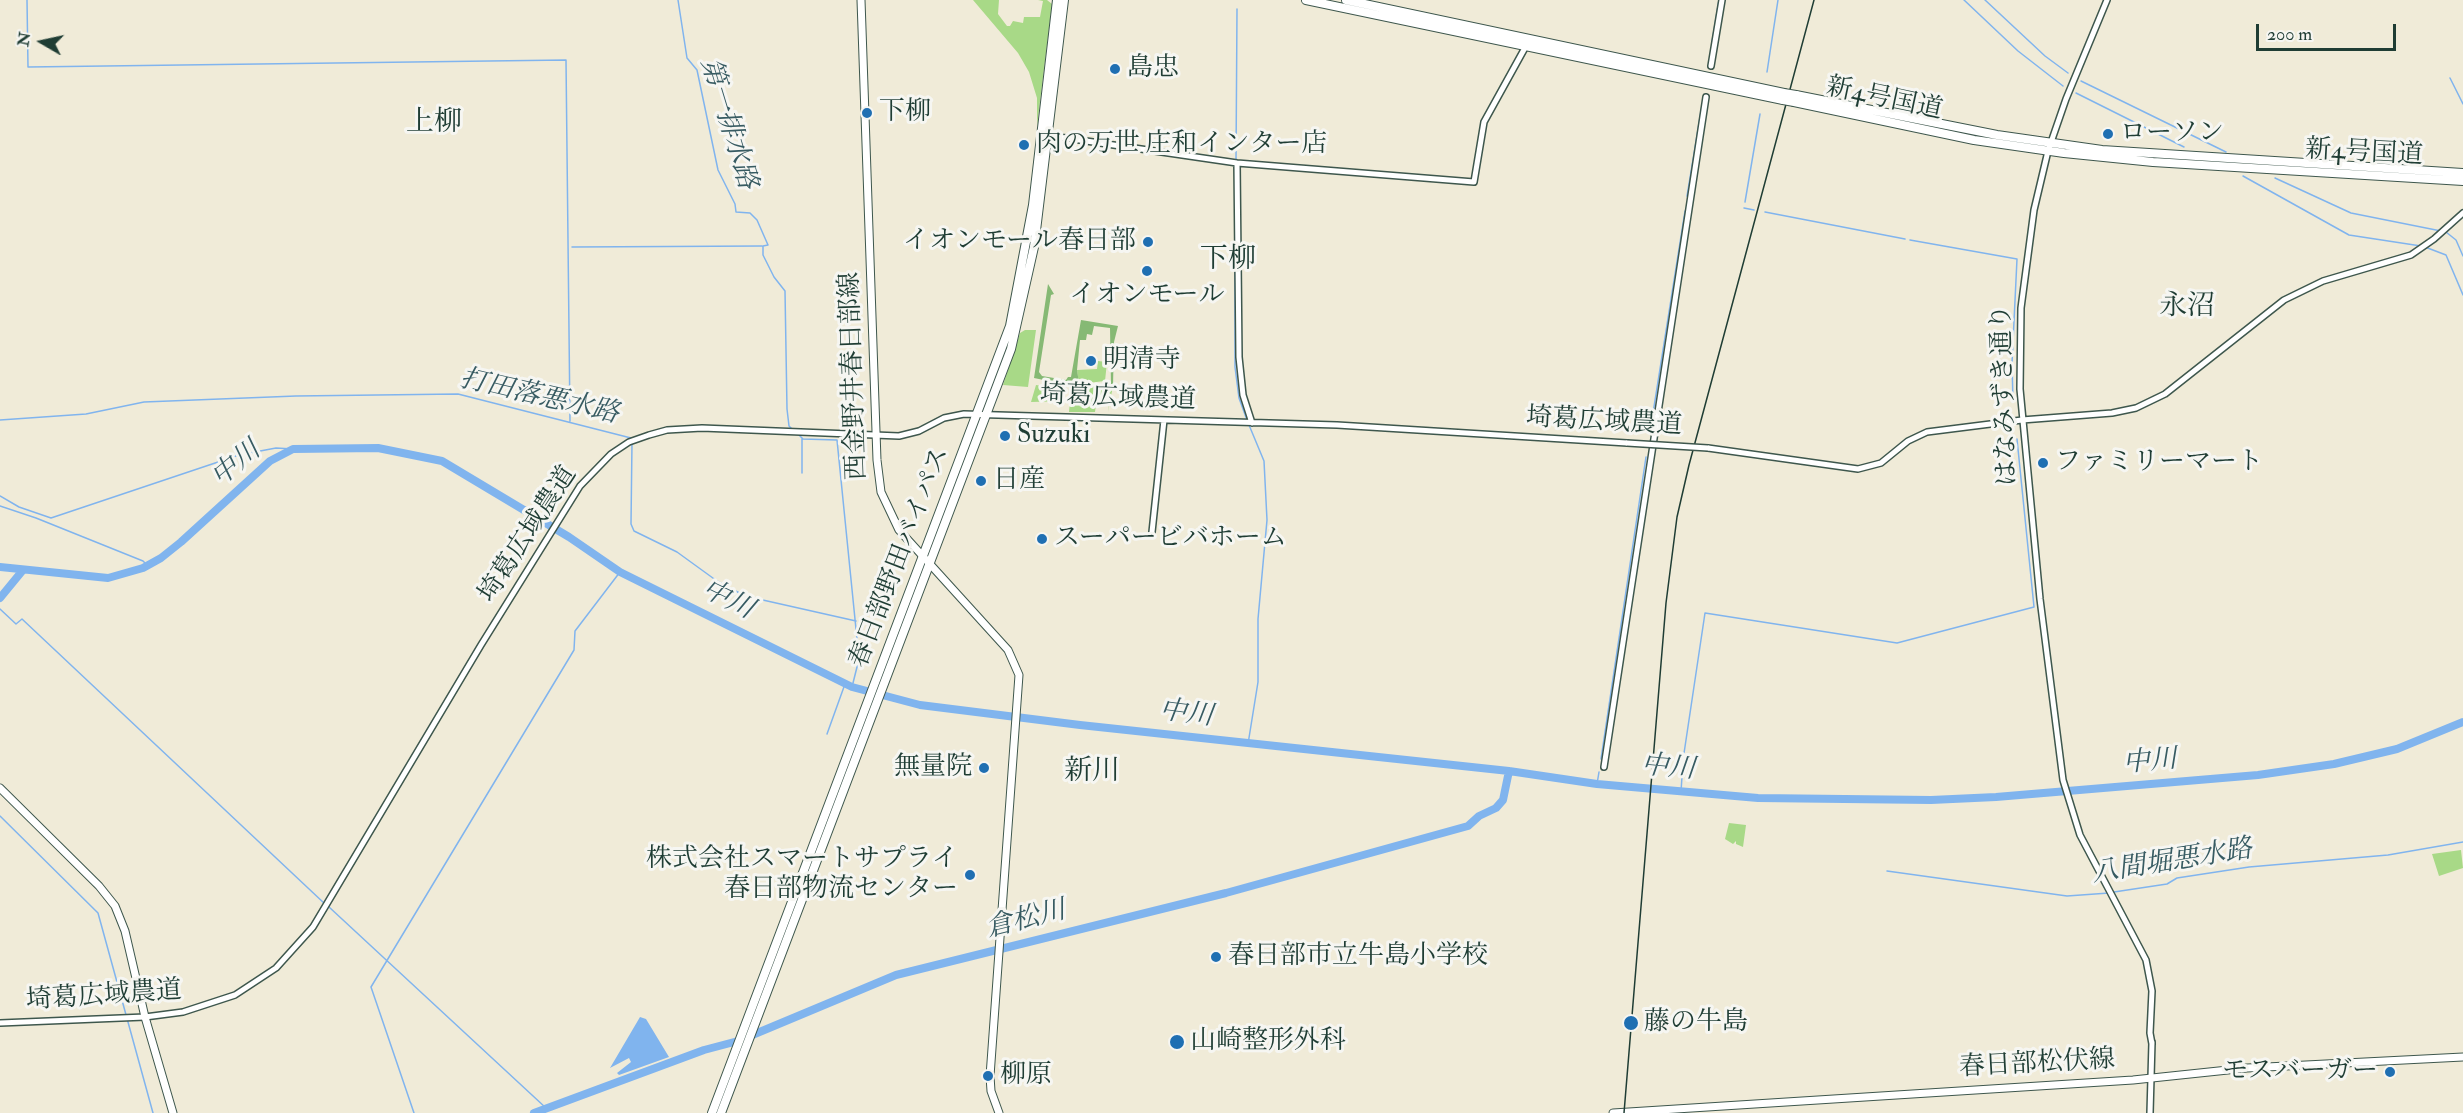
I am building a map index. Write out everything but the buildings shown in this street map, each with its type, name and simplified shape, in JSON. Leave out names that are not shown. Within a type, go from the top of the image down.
[{"type":"highway","name":"春日部野田バイパス","points":[[1045,135],[1057,0]]},
{"type":"highway","name":"春日部野田バイパス","points":[[712,1113],[752,1021],[982,415],[1010,326],[1022,276],[1064,0]]},
{"type":"highway","name":"新4号国道","points":[[1306,0],[1784,96],[1974,140],[2165,155],[2463,173]]},
{"type":"highway","name":"新4号国道","points":[[1346,0],[1528,43]]},
{"type":"highway","name":"新4号国道","points":[[2050,147],[2153,162],[2463,181]]},
{"type":"highway","name":"春日部野田バイパス","points":[[721,1113],[739,1054]]},
{"type":"main road","name":"西金野井春日部線","points":[[861,0],[877,471],[884,501],[899,530],[1013,657],[1019,675],[990,1083],[999,1113]]},
{"type":"main road","points":[[0,788],[99,886],[115,906],[125,931],[145,1017],[173,1113]]},
{"type":"main road","name":"春日部松伏線","points":[[1613,1113],[2151,1079],[2247,1068],[2463,1057]]},
{"type":"street","points":[[1711,66],[1722,0]]},
{"type":"street","name":"はなみずき通り","points":[[2107,0],[2072,84],[2050,147],[2034,210],[2019,330],[2022,420],[2055,729],[2063,780],[2072,814],[2134,935],[2149,970],[2152,1005],[2151,1079]]},
{"type":"street","points":[[1045,135],[1237,163],[1474,182],[1484,122],[1528,43]]},
{"type":"street","points":[[1604,767],[1706,98]]},
{"type":"street","points":[[1237,163],[1239,357],[1243,395],[1252,423]]},
{"type":"street","name":"埼葛広域農道","points":[[0,1023],[145,1017],[203,1008],[236,995],[276,968],[299,946],[324,908],[481,645],[580,486],[611,454],[629,442],[667,430],[702,428],[876,436],[906,435],[950,416],[982,415],[1337,425],[1708,448],[1858,470],[1881,463],[1908,441],[1928,432],[2022,420],[2112,413],[2150,403],[2165,394],[2284,300],[2323,281],[2406,256],[2438,236],[2463,213]]},
{"type":"street","points":[[1152,532],[1164,420]]},
{"type":"street","points":[[2150,1113],[2151,1079]]},
{"type":"green space","points":[[973,0],[999,0],[998,14],[1007,26],[1010,26],[1013,21],[1023,23],[1024,17],[1040,17],[1043,1],[1038,0],[1047,0],[1052,4],[1037,126],[1037,98],[1029,72],[1018,53]]},
{"type":"green space","points":[[1048,284],[1054,294],[1051,295],[1039,372],[1042,376],[1066,380],[1071,377],[1081,320],[1118,326],[1114,342],[1113,386],[1111,386],[1110,328],[1094,326],[1092,335],[1087,334],[1086,340],[1080,340],[1077,370],[1079,383],[1068,385],[1034,378]]},
{"type":"green space","points":[[1025,330],[1036,330],[1028,387],[1003,385],[1020,333]]},
{"type":"green space","points":[[1098,361],[1107,362],[1105,381],[1079,384],[1077,370],[1097,369]]},
{"type":"green space","points":[[1036,385],[1063,389],[1065,401],[1031,402]]},
{"type":"green space","points":[[1113,386],[1108,412],[1109,404],[1100,403],[1097,397],[1095,412],[1069,412],[1071,389]]},
{"type":"green space","points":[[1729,823],[1746,825],[1743,847],[1736,844],[1736,841],[1733,844],[1725,839]]},
{"type":"green space","points":[[2461,850],[2463,868],[2439,876],[2432,854]]},
{"type":"water","points":[[640,1017],[646,1019],[669,1057],[619,1075],[617,1073],[631,1062],[629,1058],[610,1068]]},
{"type":"waterway","points":[[27,0],[28,67],[566,60],[570,421]]},
{"type":"waterway","name":"第一排水路","points":[[678,0],[687,58],[697,70],[718,170],[735,204],[736,212],[750,213],[757,220],[768,245],[763,246],[763,255],[774,277],[785,291],[787,409],[789,426],[792,429]]},
{"type":"waterway","points":[[1712,42],[1719,0]]},
{"type":"waterway","points":[[1767,72],[1778,0]]},
{"type":"waterway","points":[[1964,0],[2018,51],[2063,86]]},
{"type":"waterway","points":[[1985,0],[2045,56],[2068,73]]},
{"type":"waterway","points":[[1236,161],[1237,9]]},
{"type":"waterway","points":[[2450,78],[2463,104]]},
{"type":"waterway","points":[[2081,81],[2226,152]]},
{"type":"waterway","points":[[2076,93],[2184,147]]},
{"type":"waterway","points":[[1687,196],[1702,105]]},
{"type":"waterway","points":[[1745,202],[1760,114]]},
{"type":"waterway","points":[[2243,176],[2349,235],[2421,246]]},
{"type":"waterway","points":[[2275,178],[2351,213],[2441,231]]},
{"type":"waterway","points":[[1744,208],[1754,210]]},
{"type":"waterway","points":[[1650,432],[1685,211]]},
{"type":"waterway","points":[[1765,212],[1905,239]]},
{"type":"waterway","points":[[2446,232],[2456,240],[2463,256]]},
{"type":"waterway","points":[[1910,240],[2017,259],[2012,363],[2013,402]]},
{"type":"waterway","points":[[572,247],[762,246]]},
{"type":"waterway","points":[[2425,247],[2446,255],[2463,295]]},
{"type":"waterway","points":[[1235,256],[1235,367],[1239,398],[1247,420]]},
{"type":"waterway","name":"打田落悪水路","points":[[0,420],[86,414],[144,402],[296,396],[458,394],[631,438]]},
{"type":"waterway","points":[[1248,744],[1258,682],[1258,619],[1267,520],[1264,461],[1249,425]]},
{"type":"waterway","name":"第一排水路","points":[[798,434],[803,439],[837,440],[859,659],[852,687]]},
{"type":"waterway","points":[[802,439],[802,473]]},
{"type":"waterway","points":[[1681,792],[1683,760],[1705,613],[1897,643],[2034,607],[2017,439]]},
{"type":"waterway","name":"打田落悪水路","points":[[632,442],[631,524],[634,531],[677,552],[717,581],[745,596],[856,621]]},
{"type":"waterway","points":[[0,496],[19,507],[51,518],[239,455],[276,448],[293,449]]},
{"type":"waterway","name":"中川","points":[[0,567],[108,578],[143,568],[161,558],[181,542],[270,461],[293,449],[378,448],[442,461],[569,537],[620,572],[852,687],[920,705],[1080,725],[1509,771],[1597,784],[1758,798],[1931,800],[1996,797],[2258,775],[2334,764],[2397,749],[2463,722]]},
{"type":"waterway","points":[[1601,759],[1646,457]]},
{"type":"waterway","name":"打田落悪水路","points":[[0,506],[143,561],[148,566]]},
{"type":"waterway","points":[[0,598],[23,570]]},
{"type":"waterway","points":[[414,1113],[371,987],[574,650],[575,631],[620,572]]},
{"type":"waterway","points":[[0,609],[16,624],[22,619],[325,904]]},
{"type":"waterway","points":[[827,734],[845,684]]},
{"type":"waterway","name":"倉松川","points":[[534,1113],[704,1050],[738,1041],[896,975],[1226,893],[1468,826],[1479,816],[1496,808],[1503,800],[1509,771]]},
{"type":"waterway","points":[[1597,784],[1599,772]]},
{"type":"waterway","points":[[0,816],[98,913],[153,1113]]},
{"type":"waterway","name":"八間堀悪水路","points":[[2114,892],[2167,884],[2177,878],[2249,867],[2388,855],[2463,842]]},
{"type":"waterway","name":"八間堀悪水路","points":[[1887,871],[2067,896],[2109,893]]},
{"type":"waterway","points":[[329,907],[546,1108]]},
{"type":"railway","points":[[1624,1113],[1666,603],[1677,517],[1814,0]]},
{"type":"place","name":"島忠","points":[[1115,69]]},
{"type":"place","name":"下柳","points":[[867,113]]},
{"type":"place","name":"ローソン","points":[[2108,134]]},
{"type":"place","name":"肉の万世 庄和インター店","points":[[1024,145]]},
{"type":"place","name":"イオンモール春日部","points":[[1148,242]]},
{"type":"place","name":"イオンモール","points":[[1147,271]]},
{"type":"place","name":"明清寺","points":[[1091,361]]},
{"type":"place","name":"Suzuki","points":[[1005,436]]},
{"type":"place","name":"ファミリーマート","points":[[2043,463]]},
{"type":"place","name":"日産","points":[[981,481]]},
{"type":"place","name":"スーパービバホーム","points":[[1042,539]]},
{"type":"place","name":"無量院","points":[[984,768]]},
{"type":"place","name":"株式会社スマートサプライ 春日部物流センター","points":[[970,875]]},
{"type":"place","name":"春日部市立牛島小学校","points":[[1216,957]]},
{"type":"place","name":"藤の牛島","points":[[1631,1023]]},
{"type":"place","name":"山崎整形外科","points":[[1177,1042]]},
{"type":"place","name":"モスバーガー","points":[[2390,1072]]},
{"type":"place","name":"柳原","points":[[988,1076]]},
{"type":"district","name":"上柳","points":[[434,124]]},
{"type":"district","name":"下柳","points":[[1228,261]]},
{"type":"district","name":"永沼","points":[[2187,308]]},
{"type":"district","name":"新川","points":[[1092,773]]}]
